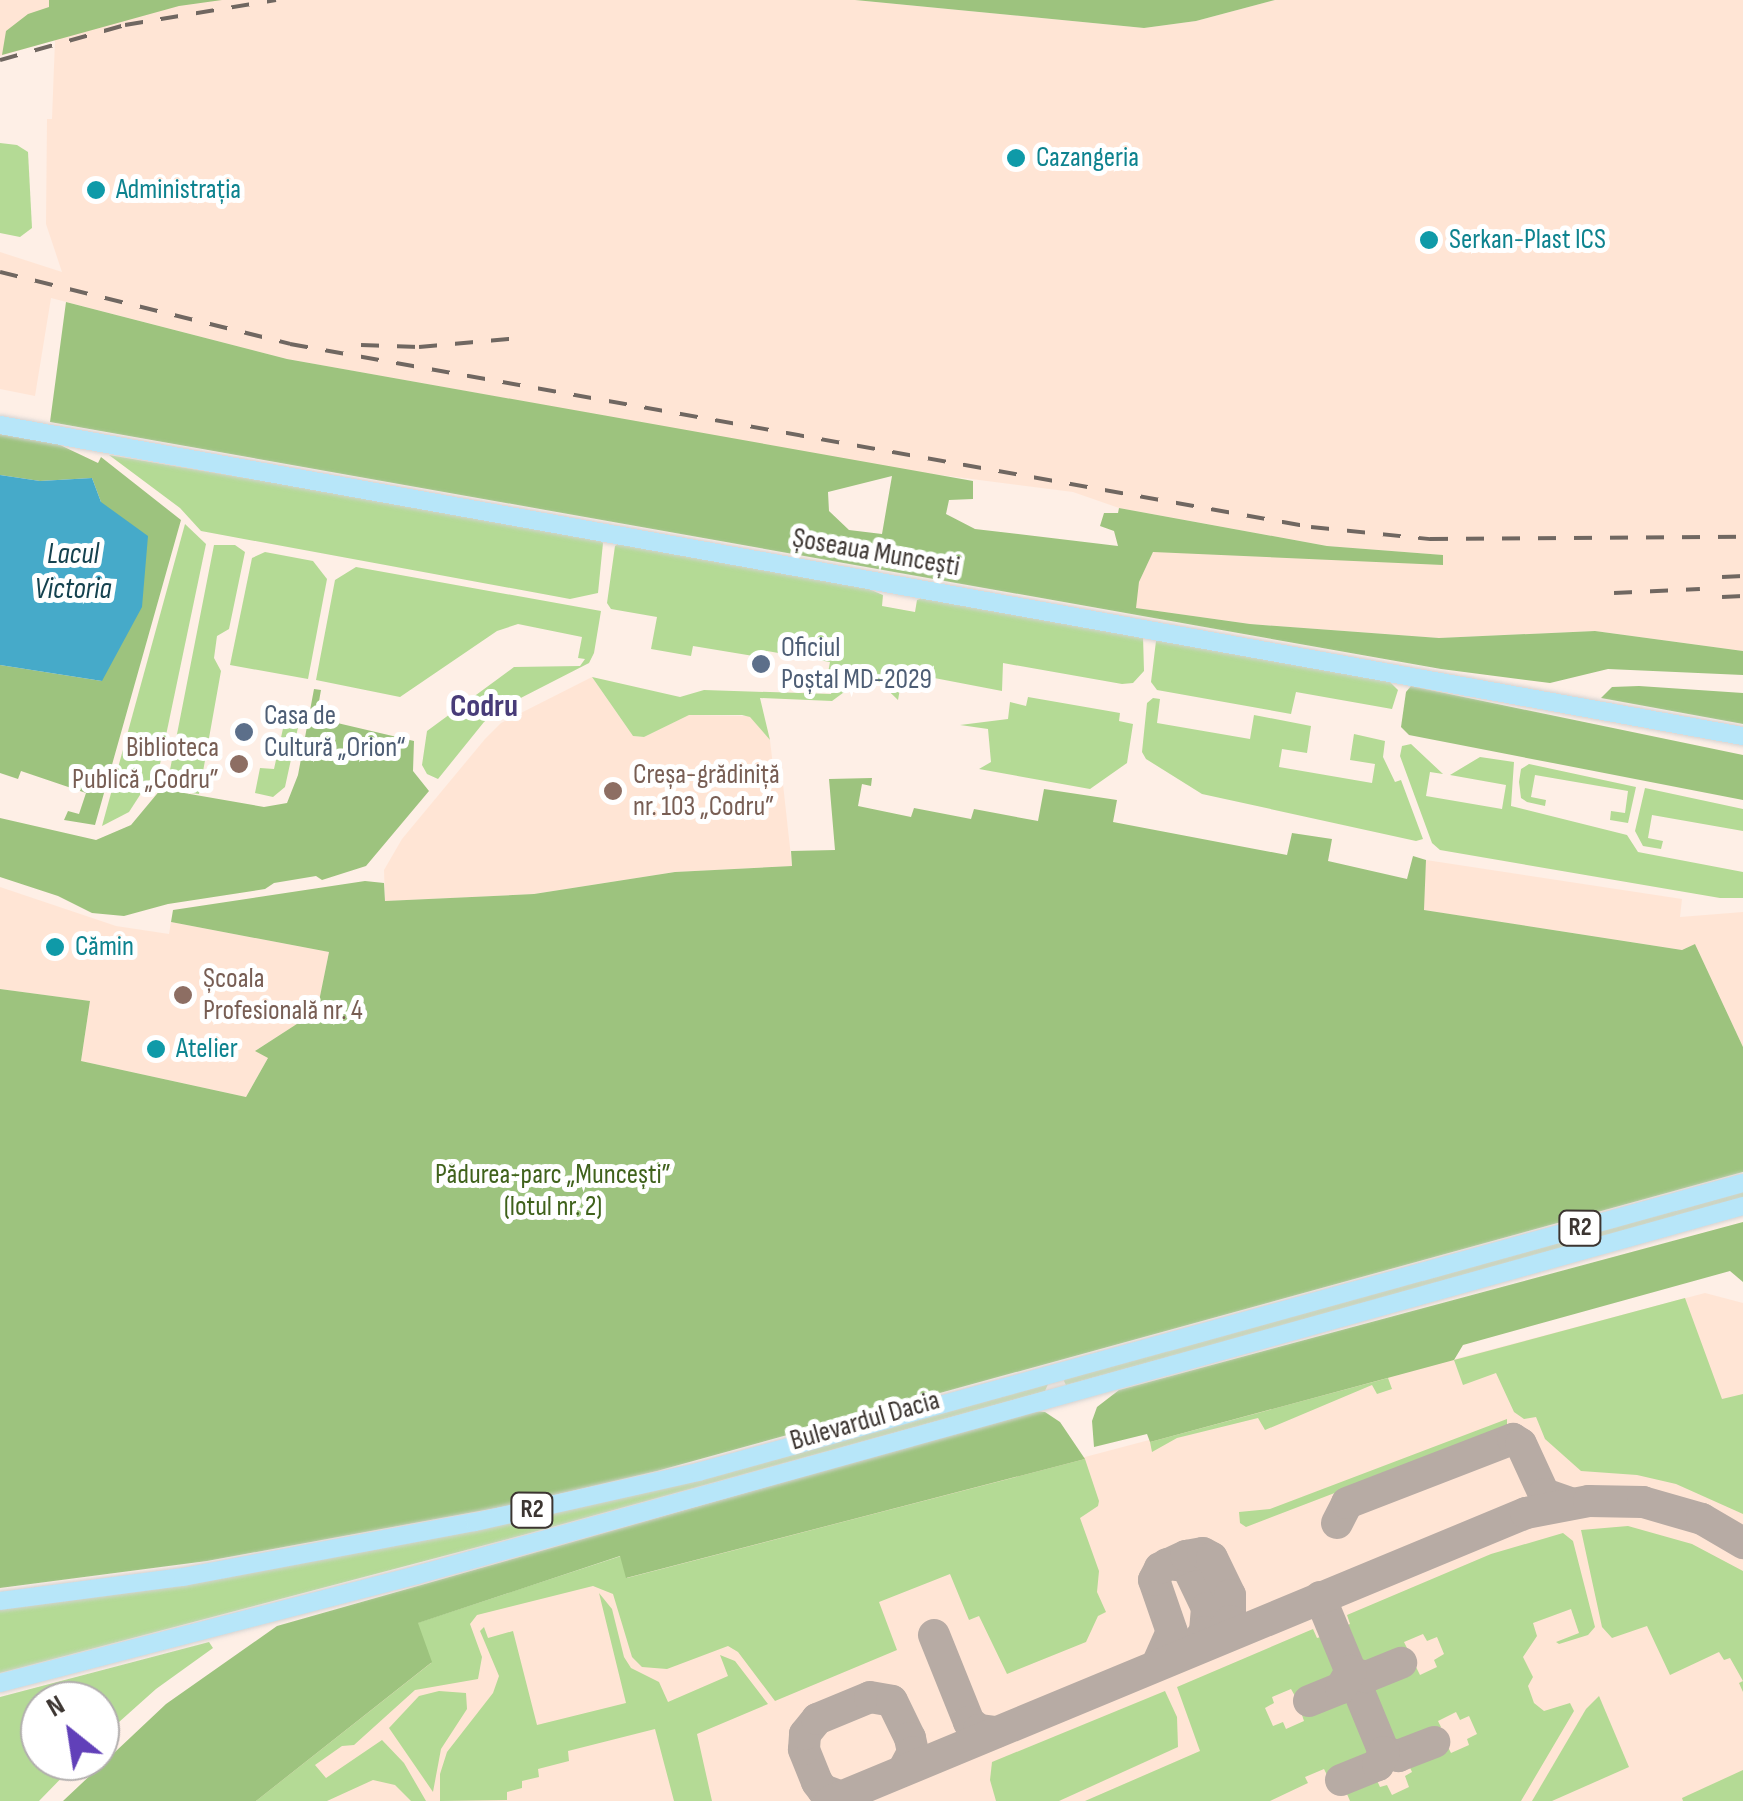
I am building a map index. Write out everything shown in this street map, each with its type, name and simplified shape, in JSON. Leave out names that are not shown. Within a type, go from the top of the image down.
[{"type":"main road","name":"Șoseaua Muncești","points":[[0,426],[1743,736]]},
{"type":"main road","name":"Bulevardul Dacia","points":[[0,1601],[183,1577],[475,1522],[698,1472],[1743,1183]]},
{"type":"main road","name":"Bulevardul Dacia","points":[[0,1683],[417,1575],[1743,1206]]},
{"type":"main road","points":[[1054,1374],[1060,1395]]},
{"type":"shaded area","points":[[0,0],[855,0],[1144,28],[1196,21],[1275,0],[1743,0],[1743,651],[1595,631],[1439,638],[1250,624],[1135,608],[1139,582],[1153,552],[1442,555],[1327,546],[1119,508],[1073,492],[917,472],[287,359],[51,298],[35,396],[0,389],[0,252],[62,272],[46,224],[47,119],[52,119],[55,40],[0,56]]},
{"type":"shaded area","name":"Creșa-grădiniță nr. 103 „Codru”","points":[[592,677],[633,736],[644,737],[688,715],[750,716],[770,740],[774,775],[783,784],[792,866],[675,872],[534,894],[385,901],[384,870],[402,839],[485,739],[501,723]]},
{"type":"shaded area","points":[[1426,860],[1682,899],[1680,917],[1743,912],[1743,1047],[1695,944],[1682,950],[1423,910]]},
{"type":"shaded area","name":"Școala Profesională nr. 4","points":[[0,887],[116,926],[169,934],[171,922],[329,952],[317,1012],[256,1050],[268,1058],[246,1097],[81,1061],[90,1001],[0,989]]},
{"type":"shaded area","points":[[1705,1293],[1743,1303],[1743,1801],[256,1801],[417,1623],[627,1578]]},
{"type":"green space","points":[[49,0],[222,0],[179,6],[2,55],[6,31],[28,14],[49,7]]},
{"type":"green space","points":[[855,0],[1275,0],[1196,21],[1144,28]]},
{"type":"green space","points":[[0,143],[17,145],[28,152],[32,228],[20,237],[0,233]]},
{"type":"green space","points":[[66,302],[287,359],[973,481],[973,499],[949,500],[946,514],[975,529],[1118,546],[1114,531],[1100,526],[1104,513],[1118,513],[1119,508],[1327,546],[1443,555],[1443,565],[1153,552],[1139,582],[1136,608],[1250,624],[1439,638],[1595,631],[1743,651],[1743,675],[1608,669],[1550,683],[1441,669],[50,422]],"holes":[[[892,476],[882,534],[849,530],[829,511],[828,492]]]},
{"type":"green space","points":[[0,434],[58,444],[98,463],[101,457],[181,520],[95,825],[64,820],[68,811],[79,814],[86,793],[21,771],[18,779],[0,773],[0,665],[102,681],[101,502],[92,478],[40,481],[0,475]]},
{"type":"green space","points":[[109,455],[598,537],[603,543],[598,593],[570,599],[201,531],[180,508]]},
{"type":"green space","points":[[185,524],[206,544],[160,764],[129,812],[102,826]]},
{"type":"green space","points":[[621,542],[864,587],[883,595],[882,606],[915,612],[917,600],[925,597],[1143,636],[1144,671],[1133,683],[1122,684],[1003,663],[1002,691],[903,672],[898,700],[870,673],[832,701],[760,698],[770,740],[750,717],[742,715],[689,715],[644,737],[633,736],[592,677],[680,697],[704,690],[831,694],[834,685],[826,683],[830,662],[767,651],[765,658],[693,646],[691,656],[651,649],[657,617],[611,609],[607,603],[615,546]]},
{"type":"green space","points":[[214,545],[235,545],[245,552],[229,629],[217,636],[214,658],[221,671],[199,794],[161,789],[169,775]]},
{"type":"green space","points":[[265,552],[313,561],[327,579],[308,679],[230,665],[252,558]]},
{"type":"green space","points":[[356,567],[601,611],[594,653],[589,663],[501,708],[484,722],[438,779],[427,774],[422,765],[427,731],[514,667],[580,666],[585,659],[578,658],[582,637],[518,624],[497,631],[400,697],[316,680],[335,580]]},
{"type":"green space","points":[[1156,641],[1389,681],[1398,690],[1392,709],[1296,692],[1291,714],[1157,690],[1151,682]]},
{"type":"green space","points":[[1411,686],[1743,755],[1743,800],[1409,735],[1401,727],[1406,692]]},
{"type":"green space","points":[[1612,687],[1743,693],[1743,724],[1601,698]]},
{"type":"green space","points":[[314,689],[321,690],[316,718],[414,741],[413,771],[429,791],[366,866],[322,880],[316,876],[274,883],[265,889],[168,904],[124,916],[92,913],[58,896],[0,877],[0,818],[96,840],[131,825],[161,789],[264,807],[287,803],[298,775]]},
{"type":"green space","points":[[1028,697],[1120,713],[1119,721],[1133,724],[1127,763],[1090,789],[979,769],[991,762],[988,729],[960,725],[1008,719],[1010,702],[1026,706]]},
{"type":"green space","points":[[1153,698],[1160,699],[1157,723],[1250,739],[1254,715],[1311,726],[1307,753],[1282,749],[1279,767],[1372,783],[1375,764],[1350,760],[1354,734],[1385,741],[1383,757],[1395,782],[1401,780],[1423,839],[1416,841],[1202,794],[1146,759],[1142,752],[1147,703]]},
{"type":"green space","points":[[288,706],[302,709],[285,787],[273,797],[255,793],[260,768],[274,769]]},
{"type":"green space","points":[[1411,744],[1443,774],[1430,772],[1426,796],[1502,809],[1506,785],[1450,775],[1480,757],[1514,762],[1511,806],[1627,835],[1638,852],[1743,872],[1743,898],[1720,898],[1440,850],[1432,843],[1400,756],[1402,746]]},
{"type":"green space","points":[[1529,764],[1636,787],[1628,823],[1610,820],[1611,811],[1625,813],[1628,791],[1535,775],[1531,797],[1546,800],[1545,806],[1527,802],[1521,798],[1519,782],[1521,769]]},
{"type":"green space","name":"Pădurea-parc „Muncești” (lotul nr. 2)","points":[[872,778],[871,786],[862,784],[858,806],[911,817],[914,808],[971,819],[974,809],[1038,821],[1044,789],[1117,800],[1113,822],[1287,855],[1292,833],[1332,839],[1328,861],[1407,879],[1413,856],[1426,860],[1424,910],[1682,950],[1695,944],[1743,1047],[1743,1172],[657,1471],[507,1506],[207,1561],[0,1588],[0,989],[90,1001],[81,1061],[246,1097],[268,1058],[255,1051],[317,1011],[329,952],[171,922],[173,910],[365,881],[384,883],[385,901],[534,894],[675,872],[792,866],[791,851],[835,850],[829,779]]},
{"type":"green space","points":[[1645,788],[1743,809],[1743,831],[1652,815],[1648,838],[1663,841],[1661,849],[1643,846],[1635,831]]},
{"type":"green space","points":[[1743,1190],[1743,1199],[1066,1385],[1064,1381],[1066,1376]]},
{"type":"green space","points":[[1743,1222],[1743,1282],[1730,1271],[1463,1345],[1454,1360],[1150,1442],[1147,1434],[1094,1447],[1092,1421],[1097,1407],[1119,1390]]},
{"type":"green space","points":[[1685,1298],[1722,1399],[1743,1394],[1743,1514],[1676,1484],[1637,1475],[1581,1471],[1545,1439],[1536,1417],[1524,1419],[1514,1412],[1496,1373],[1463,1385],[1454,1360]]},
{"type":"green space","points":[[1388,1378],[1392,1389],[1377,1394],[1372,1385],[1265,1430],[1258,1418],[1177,1438],[1152,1452],[1150,1442]]},
{"type":"green space","points":[[1048,1384],[1045,1391],[523,1535],[0,1673],[0,1607],[263,1570]]},
{"type":"green space","points":[[1033,1411],[1045,1412],[1060,1422],[1085,1459],[626,1578],[620,1556],[418,1623],[432,1662],[256,1801],[63,1801],[84,1781],[120,1781],[120,1747],[166,1704],[277,1626]]},
{"type":"green space","points":[[1507,1419],[1507,1427],[1246,1527],[1240,1523],[1239,1512],[1270,1509]]},
{"type":"green space","points":[[1085,1459],[1099,1501],[1098,1506],[1080,1518],[1099,1571],[1097,1592],[1106,1612],[1098,1616],[1086,1642],[1007,1674],[979,1616],[969,1620],[950,1574],[879,1602],[897,1650],[775,1701],[738,1652],[728,1646],[667,1669],[642,1667],[632,1657],[613,1594],[593,1586],[477,1615],[470,1624],[482,1657],[478,1679],[415,1690],[354,1745],[342,1746],[315,1765],[326,1778],[382,1740],[404,1763],[426,1801],[411,1801],[395,1785],[373,1780],[327,1801],[256,1801],[431,1663],[417,1623],[621,1556],[627,1578]]},
{"type":"green space","points":[[1628,1526],[1692,1544],[1743,1571],[1743,1681],[1730,1658],[1724,1660],[1719,1652],[1670,1675],[1647,1626],[1612,1638],[1602,1627],[1581,1530]]},
{"type":"green space","points":[[1563,1533],[1573,1541],[1595,1627],[1588,1635],[1559,1644],[1556,1642],[1579,1633],[1571,1609],[1533,1623],[1537,1636],[1523,1657],[1533,1677],[1528,1686],[1534,1703],[1544,1711],[1570,1703],[1574,1711],[1521,1801],[1350,1801],[1344,1787],[1374,1774],[1380,1787],[1387,1785],[1392,1795],[1409,1787],[1405,1776],[1412,1772],[1407,1761],[1437,1747],[1439,1751],[1448,1747],[1451,1753],[1469,1745],[1467,1739],[1477,1734],[1469,1716],[1460,1720],[1456,1712],[1438,1721],[1441,1727],[1431,1735],[1394,1748],[1368,1699],[1372,1696],[1368,1687],[1403,1668],[1406,1672],[1416,1667],[1420,1675],[1437,1667],[1434,1660],[1444,1654],[1437,1637],[1427,1641],[1423,1634],[1404,1642],[1407,1648],[1399,1655],[1369,1669],[1366,1665],[1360,1668],[1344,1639],[1348,1637],[1343,1627],[1350,1624],[1347,1615],[1491,1554]]},
{"type":"green space","points":[[599,1593],[612,1609],[624,1657],[631,1668],[659,1682],[668,1702],[728,1676],[720,1655],[735,1661],[768,1704],[697,1734],[712,1801],[674,1801],[655,1729],[568,1751],[569,1761],[538,1769],[539,1777],[522,1781],[522,1788],[507,1792],[507,1800],[440,1801],[440,1774],[447,1752],[493,1693],[499,1676],[480,1631],[484,1627],[488,1638],[513,1631],[537,1725],[626,1703]]},
{"type":"green space","points":[[1313,1629],[1317,1638],[1324,1636],[1331,1644],[1341,1676],[1306,1695],[1304,1692],[1295,1696],[1291,1689],[1272,1697],[1274,1703],[1265,1708],[1273,1726],[1283,1722],[1286,1729],[1304,1721],[1302,1715],[1311,1707],[1341,1694],[1343,1698],[1349,1695],[1374,1744],[1369,1761],[1338,1775],[1336,1771],[1327,1775],[1324,1769],[1305,1777],[1308,1783],[1270,1801],[1085,1801],[1200,1751],[1177,1687]]},
{"type":"green space","points":[[209,1642],[213,1648],[156,1689],[120,1721],[120,1681],[61,1681]]},
{"type":"green space","points":[[439,1691],[466,1693],[467,1709],[441,1749],[433,1792],[389,1728],[419,1696]]},
{"type":"green space","points":[[1165,1691],[1177,1717],[1178,1747],[1059,1801],[996,1801],[990,1780],[992,1762]]},
{"type":"green space","points":[[20,1692],[20,1781],[58,1781],[39,1801],[0,1801],[0,1697]]},
{"type":"green space","points":[[1599,1696],[1629,1767],[1552,1801],[1532,1801],[1586,1709]]},
{"type":"green space","points":[[1743,1770],[1743,1801],[1683,1801],[1682,1798]]},
{"type":"water","name":"Lacul Victoria","points":[[0,475],[40,481],[92,478],[101,502],[148,536],[142,607],[102,681],[0,665]]},
{"type":"taxiway","points":[[1337,1523],[1347,1503],[1513,1439],[1521,1444],[1544,1494],[1570,1503]]},
{"type":"taxiway","points":[[831,1801],[1526,1513],[1589,1501],[1643,1502],[1702,1519],[1743,1543]]},
{"type":"taxiway","points":[[1157,1665],[1172,1632],[1154,1580],[1160,1568],[1186,1556],[1203,1553],[1212,1558],[1230,1595],[1230,1621],[1216,1640]]},
{"type":"taxiway","points":[[1167,1564],[1187,1566],[1207,1608],[1205,1632],[1191,1650]]},
{"type":"taxiway","points":[[1320,1597],[1384,1752]]},
{"type":"taxiway","points":[[934,1635],[969,1722],[979,1730],[996,1732]]},
{"type":"taxiway","points":[[1352,1673],[1366,1677],[1401,1663]]},
{"type":"taxiway","points":[[1309,1701],[1341,1688],[1351,1671]]},
{"type":"taxiway","points":[[842,1797],[823,1790],[804,1749],[805,1734],[817,1719],[870,1697],[892,1701],[913,1752],[903,1771]]},
{"type":"taxiway","points":[[1384,1752],[1398,1756],[1434,1742]]},
{"type":"taxiway","points":[[1341,1780],[1378,1765],[1384,1752]]},
{"type":"railway","points":[[0,60],[125,25],[276,0]]},
{"type":"railway","points":[[0,272],[290,344],[1311,527],[1430,539],[1743,537]]},
{"type":"railway","points":[[361,345],[419,347],[520,338]]},
{"type":"railway","points":[[1722,577],[1743,576]]},
{"type":"railway","points":[[1614,593],[1700,589]]},
{"type":"railway","points":[[1722,597],[1743,596]]},
{"type":"place","name":"Cazangeria","points":[[1016,158]]},
{"type":"place","name":"Administrația","points":[[96,190]]},
{"type":"place","name":"Serkan-Plast ICS","points":[[1429,240]]},
{"type":"place","name":"Oficiul Poștal MD-2029","points":[[761,664]]},
{"type":"place","name":"Casa de Cultură „Orion“","points":[[244,732]]},
{"type":"place","name":"Biblioteca Publică „Codru”","points":[[239,764]]},
{"type":"place","name":"Creșa-grădiniță nr. 103 „Codru”","points":[[613,791]]},
{"type":"place","name":"Cămin","points":[[55,947]]},
{"type":"place","name":"Școala Profesională nr. 4","points":[[183,995]]},
{"type":"place","name":"Atelier","points":[[156,1049]]},
{"type":"district","name":"Codru","points":[[484,707]]}]
